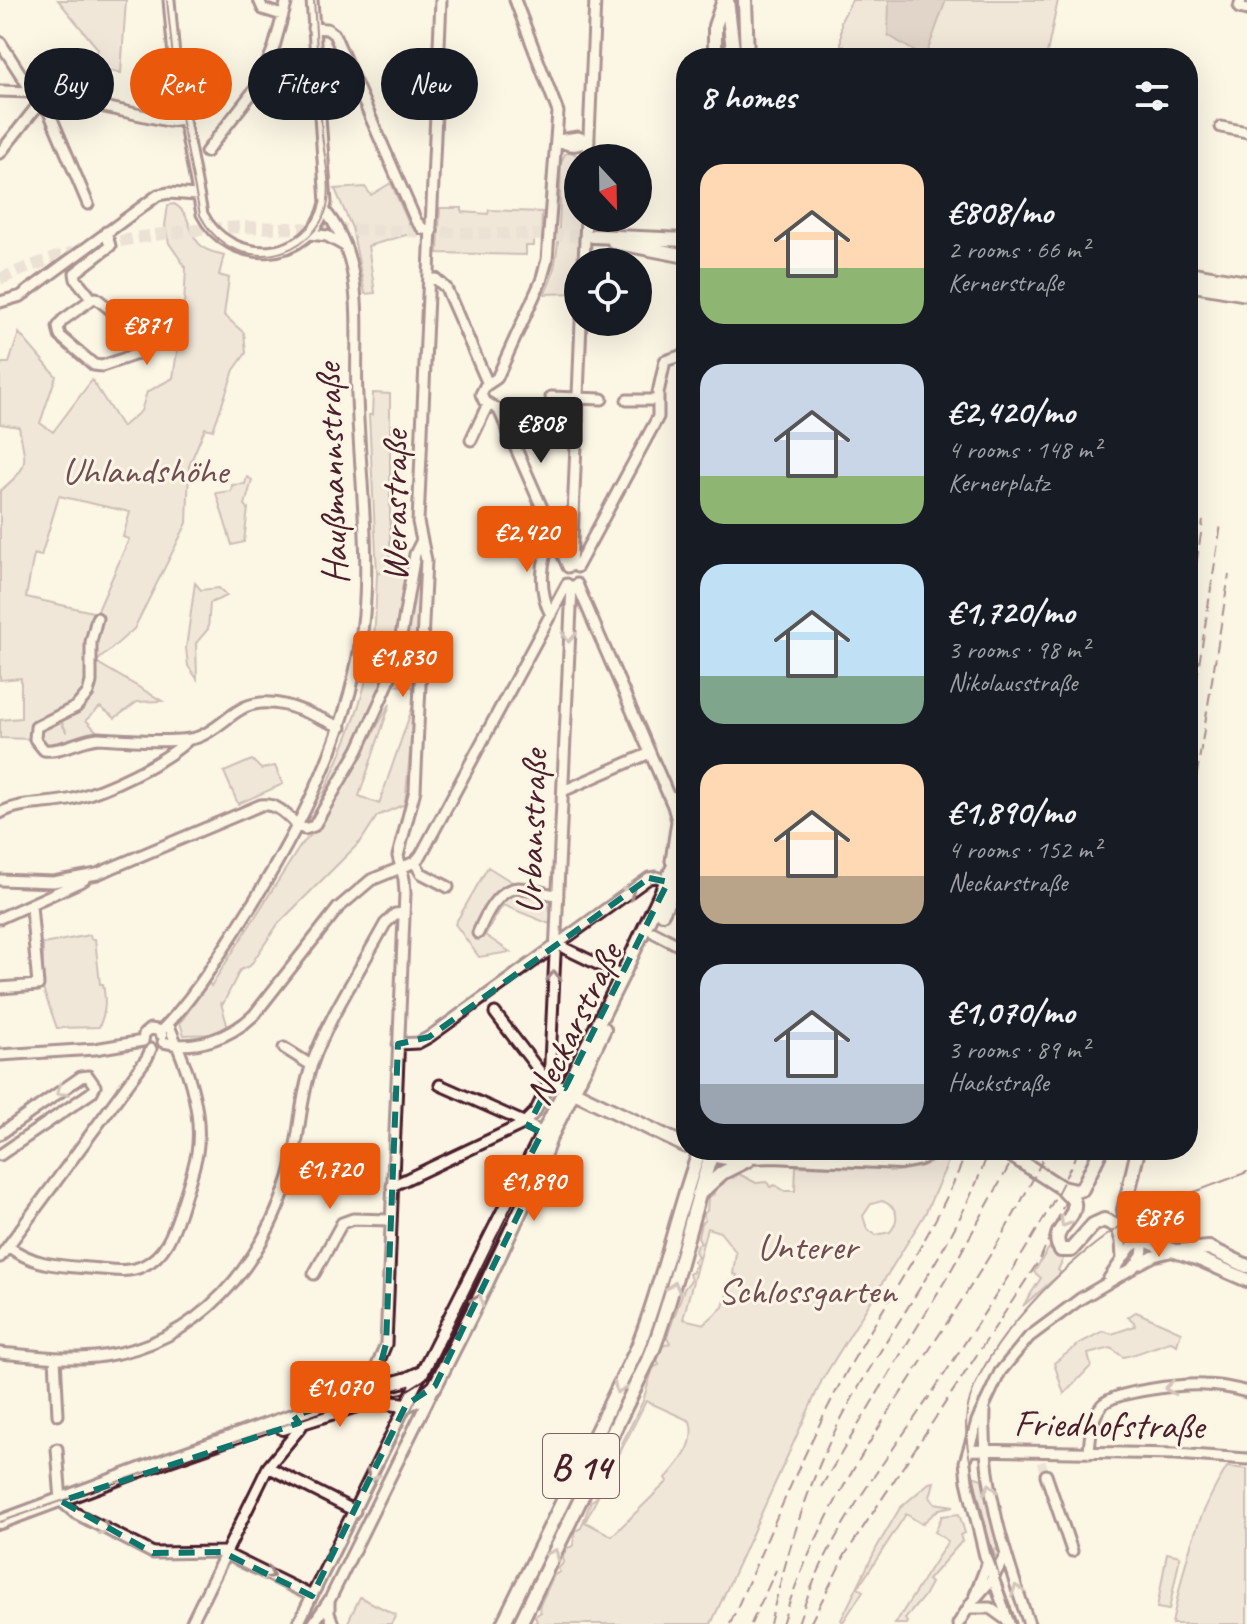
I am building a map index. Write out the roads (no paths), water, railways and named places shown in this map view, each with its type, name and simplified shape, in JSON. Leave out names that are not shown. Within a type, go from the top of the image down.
[{"type":"main road","points":[[715,48],[715,26],[725,0]]},
{"type":"main road","points":[[725,0],[735,48]]},
{"type":"main road","points":[[738,48],[742,0]]},
{"type":"main road","points":[[742,0],[746,48]]},
{"type":"main road","points":[[676,240],[594,236],[676,254]]},
{"type":"main road","points":[[1198,275],[1247,283]]},
{"type":"main road","points":[[1198,286],[1247,294]]},
{"type":"main road","name":"Neckarstraße","points":[[423,1372],[520,1177],[535,1162],[550,1138],[622,976],[676,875]]},
{"type":"main road","name":"Neckarstraße","points":[[435,1386],[533,1184],[539,1131],[569,1090],[653,932],[676,878]]},
{"type":"main road","points":[[569,1090],[676,1141]]},
{"type":"main road","name":"B 14","points":[[503,1624],[637,1349],[679,1212],[701,1160]]},
{"type":"main road","name":"B 14","points":[[520,1624],[652,1352],[675,1284],[697,1198],[703,1160]]},
{"type":"main road","points":[[697,1198],[722,1173],[749,1160]]},
{"type":"main road","points":[[882,1160],[911,1160]]},
{"type":"main road","points":[[1019,1160],[1062,1188],[1074,1204],[1057,1237],[1061,1250],[1071,1250],[1098,1221],[1107,1220],[1144,1239],[1247,1280]]},
{"type":"main road","points":[[1062,1188],[1082,1189],[1096,1160]]},
{"type":"main road","points":[[1129,1232],[1124,1210],[1136,1160]]},
{"type":"main road","points":[[520,1177],[530,1174],[533,1184]]},
{"type":"main road","points":[[1174,1251],[1201,1247],[1218,1251],[1247,1266]]},
{"type":"main road","points":[[1207,1262],[1208,1252],[1218,1251]]},
{"type":"main road","points":[[298,1420],[423,1372]]},
{"type":"main road","points":[[0,1522],[298,1420],[370,1401],[406,1405],[422,1398],[435,1386]]},
{"type":"main road","points":[[0,1513],[60,1500]]},
{"type":"street","points":[[169,0],[172,48]]},
{"type":"street","points":[[259,0],[263,9],[282,15]]},
{"type":"street","points":[[206,152],[259,84],[274,47],[287,0]]},
{"type":"street","points":[[179,195],[202,214],[219,238],[248,251],[274,252],[309,234],[324,210],[326,188],[312,0]]},
{"type":"street","name":"Werastraße","points":[[383,1386],[375,1381],[374,1373],[385,1347],[404,913],[404,879],[398,856],[415,790],[426,560],[418,522],[441,0]]},
{"type":"street","points":[[163,1032],[177,1044],[216,1039],[246,1023],[338,908],[371,880],[415,862],[433,835],[551,615],[572,585],[582,577],[572,567],[554,537],[499,410],[488,404],[481,394],[497,378],[545,271],[558,140],[554,97],[515,0]]},
{"type":"street","points":[[589,144],[595,0]]},
{"type":"street","points":[[313,23],[334,34],[416,221],[423,229],[432,230]]},
{"type":"street","points":[[0,42],[24,80]]},
{"type":"street","points":[[0,91],[24,92]]},
{"type":"street","points":[[0,153],[26,120]]},
{"type":"street","points":[[52,120],[88,204]]},
{"type":"street","points":[[183,120],[202,214]]},
{"type":"street","points":[[1221,127],[1247,132]]},
{"type":"street","points":[[558,140],[578,137],[589,141]]},
{"type":"street","points":[[2,305],[21,296],[158,195],[197,195]]},
{"type":"street","name":"Haußmannstraße","points":[[163,1032],[202,982],[298,826],[341,727],[354,683],[361,646],[366,582],[357,393],[357,319],[345,246],[324,210]]},
{"type":"street","points":[[92,299],[63,320],[58,327],[60,336],[94,365],[102,366],[137,354],[121,318],[96,298],[92,299],[76,279],[75,273],[110,246],[106,232]]},
{"type":"street","points":[[309,234],[327,236],[345,246]]},
{"type":"street","points":[[430,280],[436,279],[446,288],[488,384]]},
{"type":"street","points":[[572,567],[580,336]]},
{"type":"street","points":[[676,357],[665,361],[658,417],[572,567],[563,575],[572,585],[650,753],[676,818]]},
{"type":"street","points":[[551,397],[602,399]]},
{"type":"street","points":[[627,400],[658,400]]},
{"type":"street","points":[[471,440],[488,404]]},
{"type":"street","points":[[551,615],[542,599],[545,550],[554,537]]},
{"type":"street","points":[[0,918],[261,805],[268,804],[285,812],[305,829],[314,826],[375,715],[398,654],[415,554],[422,540]]},
{"type":"street","name":"Urbanstraße","points":[[550,1080],[572,585]]},
{"type":"street","points":[[97,618],[91,642],[92,673],[88,693],[76,707],[36,727],[34,733],[44,750],[53,751],[98,738],[188,740],[209,733],[246,707],[266,701],[281,703],[341,727]]},
{"type":"street","points":[[0,813],[25,804],[73,799],[94,791],[165,759],[188,740]]},
{"type":"street","points":[[563,791],[650,753]]},
{"type":"street","points":[[669,796],[676,798]]},
{"type":"street","points":[[415,862],[421,873],[448,887]]},
{"type":"street","points":[[398,1044],[418,1043],[429,1037],[649,878],[676,868]]},
{"type":"street","points":[[0,880],[53,882],[97,874]]},
{"type":"street","points":[[478,933],[485,915],[505,893],[521,888],[558,895]]},
{"type":"street","points":[[0,988],[38,985],[31,905]]},
{"type":"street","points":[[0,1353],[55,1358],[103,1356],[163,1338],[203,1314],[235,1283],[263,1239],[289,1177],[311,1065],[385,924],[392,916],[404,913]]},
{"type":"street","points":[[653,932],[676,944]]},
{"type":"street","points":[[556,944],[622,976]]},
{"type":"street","points":[[495,1013],[537,1070],[550,1080]]},
{"type":"street","points":[[0,1257],[8,1246],[147,1058],[144,1034],[150,1029],[163,1032],[177,1044],[196,1104],[198,1143],[174,1230],[161,1253],[139,1268],[116,1270],[40,1262],[23,1257],[8,1246]]},
{"type":"street","points":[[0,1055],[147,1045],[158,1047],[163,1032]]},
{"type":"street","points":[[284,1048],[311,1065]]},
{"type":"street","points":[[0,1134],[81,1077],[88,1076],[93,1080],[95,1086],[92,1092],[0,1155]]},
{"type":"street","name":"Neckarstraße","points":[[539,1131],[523,1124],[535,1112],[550,1080],[569,1090]]},
{"type":"street","points":[[392,1186],[523,1124],[440,1085]]},
{"type":"street","name":"Neckarstraße","points":[[535,1112],[539,1131]]},
{"type":"street","points":[[14,1125],[23,1139]]},
{"type":"street","points":[[314,1274],[342,1223],[353,1219],[390,1220]]},
{"type":"street","points":[[1116,1226],[1122,1244],[1122,1263]]},
{"type":"street","points":[[1095,1290],[1122,1263],[1131,1247],[1144,1239]]},
{"type":"street","points":[[1133,1268],[1142,1256],[1144,1239]]},
{"type":"street","points":[[1010,1623],[986,1559],[967,1481],[965,1462],[977,1421],[1000,1372],[1029,1337],[1095,1290],[1154,1256],[1174,1251]]},
{"type":"street","points":[[55,1358],[58,1415]]},
{"type":"street","name":"Neckarstraße","points":[[298,1624],[423,1372]]},
{"type":"street","points":[[1089,1453],[1097,1413],[1109,1399],[1202,1385],[1247,1392]]},
{"type":"street","name":"Neckarstraße","points":[[313,1624],[330,1599],[435,1386]]},
{"type":"street","points":[[985,1408],[985,1451],[990,1493],[1005,1556],[1029,1624]]},
{"type":"street","points":[[191,1624],[268,1467],[301,1427],[298,1420]]},
{"type":"street","points":[[57,1449],[60,1500],[75,1513],[153,1553],[225,1553],[312,1596]]},
{"type":"street","name":"Friedhofstraße","points":[[969,1450],[1040,1457],[1089,1453],[1247,1459]]},
{"type":"street","points":[[268,1467],[355,1511]]},
{"type":"street","points":[[1046,1475],[1072,1551]]},
{"type":"street","points":[[970,1605],[993,1578],[1005,1556]]},
{"type":"street","points":[[958,1624],[986,1571],[986,1559]]},
{"type":"street","points":[[330,1599],[329,1613],[333,1624]]},
{"type":"street","points":[[970,1605],[990,1608],[1010,1623]]},
{"type":"tunnel","points":[[0,279],[88,248],[149,236],[210,229],[242,227],[593,236]]},
{"type":"tunnel","points":[[1041,1462],[1046,1475]]},
{"type":"tram line","points":[[167,0],[177,97],[200,215],[218,239],[234,249],[263,255],[282,252],[308,237],[321,222],[328,204],[314,0]]},
{"type":"tram line","points":[[1015,1624],[995,1560],[969,1454],[966,1422],[975,1386],[1008,1331],[1031,1304],[1056,1278],[1107,1235],[1172,1200],[1247,1172]]},
{"type":"tram line","points":[[305,1624],[524,1181]]},
{"type":"tram line","points":[[0,1522],[352,1402],[403,1393],[427,1378]]},
{"type":"railway","points":[[1198,553],[1203,521]]},
{"type":"railway","points":[[1198,671],[1221,524]]},
{"type":"railway","points":[[1198,767],[1229,575]]},
{"type":"railway","points":[[730,1624],[842,1380],[925,1239],[963,1160]]},
{"type":"railway","points":[[770,1624],[802,1512],[834,1432],[943,1249],[985,1160]]},
{"type":"railway","points":[[821,1487],[949,1274],[1012,1160]]},
{"type":"railway","points":[[782,1624],[806,1560],[836,1500],[870,1441],[981,1269],[1042,1160]]},
{"type":"railway","points":[[798,1624],[833,1542],[1021,1257],[1073,1160]]},
{"type":"railway","points":[[810,1624],[845,1555],[1040,1259],[1066,1200]]},
{"type":"railway","points":[[751,1624],[776,1570]]},
{"type":"park label","name":"Uhlandshöhe","points":[[145,470]]},
{"type":"park label","name":"Unterer Schlossgarten","points":[[807,1268]]}]
